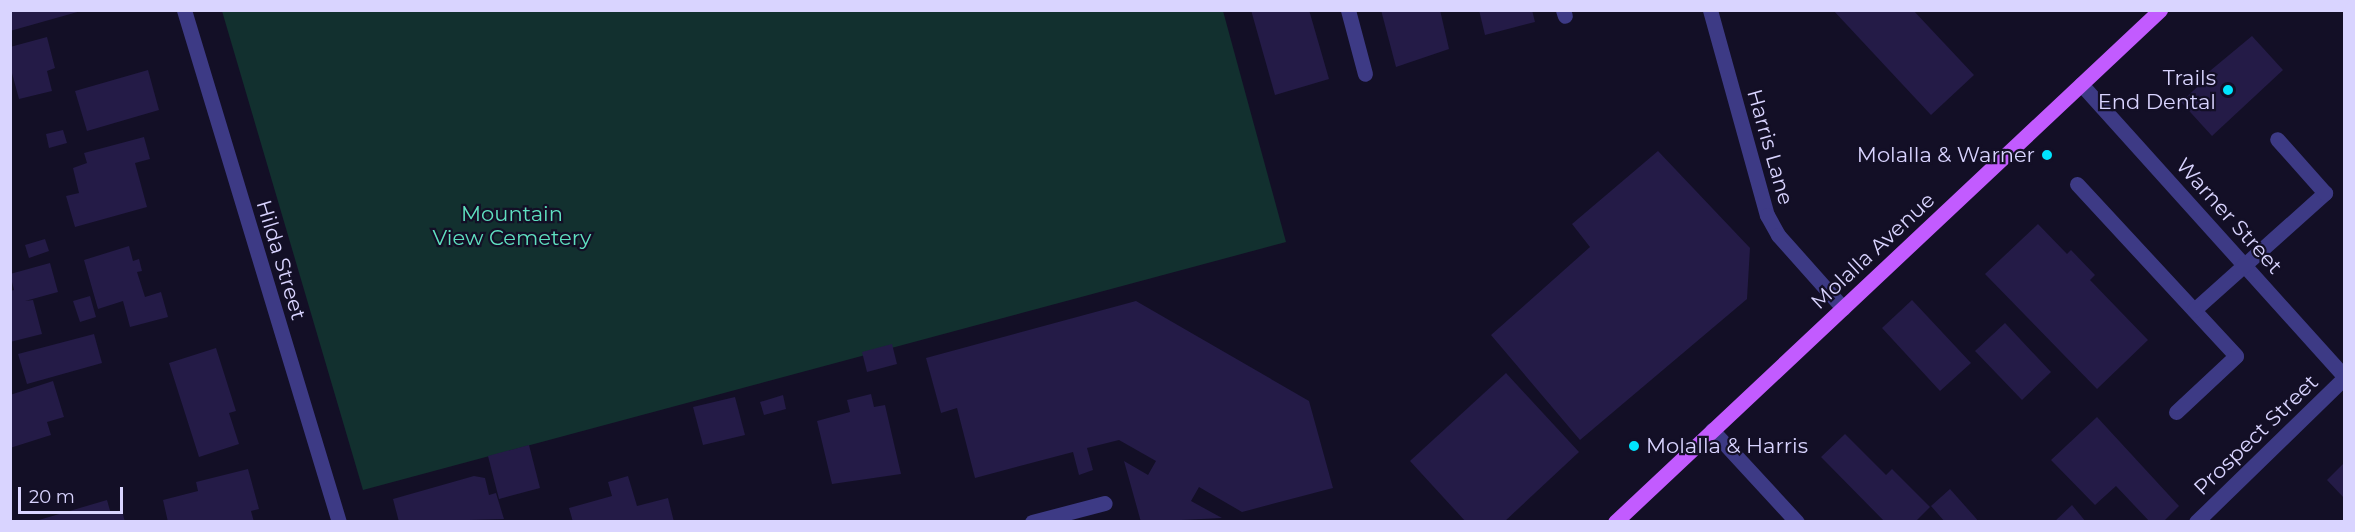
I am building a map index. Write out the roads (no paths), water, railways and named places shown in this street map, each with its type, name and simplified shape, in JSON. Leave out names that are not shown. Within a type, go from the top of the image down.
[{"type":"main road","name":"Molalla Avenue","points":[[1615,522],[2160,10]]},
{"type":"street","name":"Hilda Street","points":[[184,10],[339,522]]},
{"type":"street","points":[[1348,10],[1365,74]]},
{"type":"street","name":"Harris Lane","points":[[1710,10],[1767,215],[1778,236],[1843,308]]},
{"type":"street","name":"Warner Street","points":[[2081,84],[2344,377]]},
{"type":"street","points":[[2194,310],[2325,193],[2277,139]]},
{"type":"street","points":[[2078,184],[2236,356],[2176,412]]},
{"type":"street","name":"Prospect Street","points":[[2196,522],[2344,377]]},
{"type":"street","points":[[1712,430],[1797,522]]},
{"type":"street","points":[[1032,522],[1105,503]]},
{"type":"place","name":"Trails End Dental","points":[[2228,90]]},
{"type":"place","name":"Molalla & Warner","points":[[2047,155]]},
{"type":"place","name":"Molalla & Harris","points":[[1634,446]]},
{"type":"park label","name":"Mountain View Cemetery","points":[[512,226]]}]
